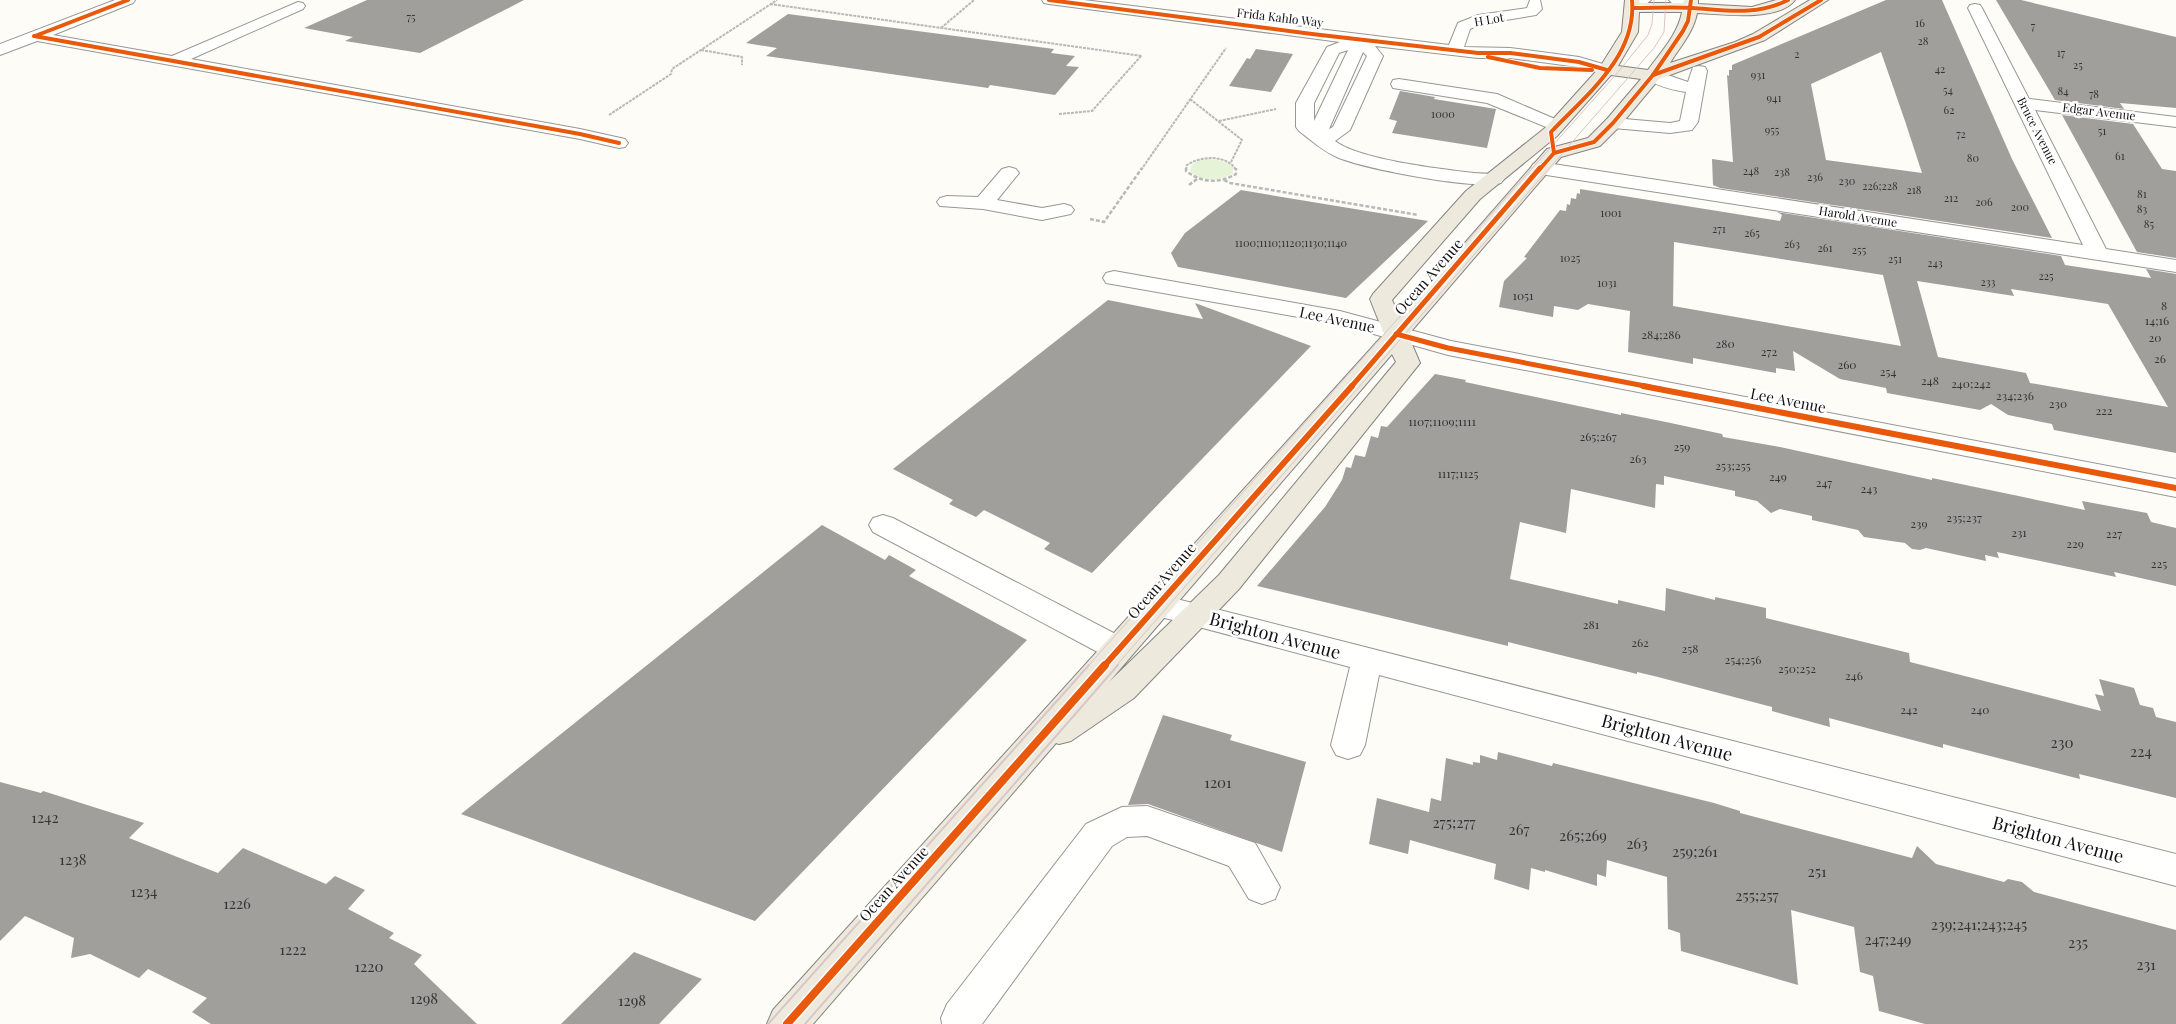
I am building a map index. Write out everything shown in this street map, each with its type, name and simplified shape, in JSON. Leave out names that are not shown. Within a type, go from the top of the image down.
[{"type":"main road","points":[[1636,3],[1691,4],[1733,11],[1766,10],[1788,0]]},
{"type":"main road","points":[[1653,75],[1688,61],[1741,45],[1821,0]]},
{"type":"main road","name":"Ocean Avenue","points":[[1027,753],[1123,689],[1196,616],[1229,582],[1408,364],[1381,299],[1473,195],[1554,129],[1607,70],[1630,32],[1636,3]]},
{"type":"main road","points":[[1554,129],[1554,153],[1594,142],[1653,75],[1683,31],[1688,21],[1691,4]]},
{"type":"main road","name":"Frida Kahlo Way","points":[[1607,70],[1653,75]]},
{"type":"main road","name":"Ocean Avenue","points":[[787,1024],[1554,153]]},
{"type":"street","points":[[0,50],[128,0]]},
{"type":"street","name":"Frida Kahlo Way","points":[[1049,0],[1478,53],[1507,63],[1552,69],[1570,71],[1607,70]]},
{"type":"street","points":[[1180,17],[1182,0]]},
{"type":"street","points":[[1676,0],[1691,4]]},
{"type":"street","points":[[272,1],[304,3]]},
{"type":"street","points":[[174,61],[304,3]]},
{"type":"street","name":"H Lot","points":[[1455,50],[1463,26],[1478,20],[1531,12],[1535,9],[1535,3]]},
{"type":"street","name":"Bruce Avenue","points":[[1976,8],[2098,254]]},
{"type":"street","points":[[34,36],[580,134],[620,143]]},
{"type":"street","points":[[1322,141],[1341,130],[1375,56],[1361,40],[1333,50],[1305,103],[1305,126],[1322,141],[1347,155],[1375,163],[1476,179],[1494,179]]},
{"type":"street","points":[[175,43],[203,48]]},
{"type":"street","points":[[1612,123],[1670,128],[1686,126],[1689,122],[1699,71]]},
{"type":"street","points":[[1653,75],[1676,85],[1696,89]]},
{"type":"street","points":[[1399,84],[1491,98],[1554,129]]},
{"type":"street","name":"Edgar Avenue","points":[[2022,103],[2176,122]]},
{"type":"street","name":"Harold Avenue","points":[[1540,168],[2176,266]]},
{"type":"street","points":[[983,204],[1009,173]]},
{"type":"street","points":[[947,202],[983,204],[1042,214],[1064,210]]},
{"type":"street","name":"Lee Avenue","points":[[1114,278],[1340,318],[1458,349],[2176,488]]},
{"type":"street","points":[[883,524],[1118,649]]},
{"type":"street","name":"Brighton Avenue","points":[[1157,605],[2176,870]]},
{"type":"street","points":[[1348,745],[1367,660]]},
{"type":"street","points":[[962,1024],[961,1018],[1099,835],[1122,822],[1147,821],[1242,854],[1262,887]]},
{"type":"path","points":[[580,134],[671,74],[672,69],[777,0]]},
{"type":"path","points":[[941,28],[974,0]]},
{"type":"path","points":[[770,4],[1142,56],[1112,86],[1092,111],[1059,114]]},
{"type":"path","points":[[1083,218],[1104,222],[1230,42]]},
{"type":"path","points":[[700,50],[742,57],[742,65]]},
{"type":"path","points":[[1190,99],[1242,140],[1231,162]]},
{"type":"path","points":[[1218,122],[1284,108]]},
{"type":"path","points":[[1213,158],[1231,162],[1236,168],[1236,174],[1224,180],[1217,182],[1198,179],[1186,171],[1187,165],[1194,160],[1213,158]]},
{"type":"path","points":[[1188,185],[1198,179]]},
{"type":"path","points":[[1224,180],[1230,183],[1421,216]]},
{"type":"green space","points":[[1207,159],[1228,163],[1233,168],[1233,173],[1211,180],[1194,175],[1190,171],[1191,166],[1197,161]]},
{"type":"building","points":[[367,0],[524,0],[420,53],[345,41],[353,37],[304,28]]},
{"type":"building","points":[[1886,0],[1942,0],[2012,159],[2052,238],[1720,188],[1713,185],[1712,159],[1733,162],[1727,75],[1729,76],[1729,70],[1732,70],[1732,65]],"holes":[[[1881,52],[1922,173],[1826,160],[1811,84]]]},
{"type":"building","points":[[1996,0],[2021,0],[2176,37],[2176,108],[2120,103],[2124,109],[2055,100]]},
{"type":"building","points":[[788,14],[1054,49],[1051,53],[1075,56],[1066,66],[1079,67],[1055,95],[990,85],[988,88],[766,56],[777,48],[746,43]]},
{"type":"building","points":[[1256,49],[1293,54],[1271,92],[1229,86],[1247,58],[1250,59]]},
{"type":"building","points":[[1400,91],[1435,97],[1434,99],[1496,109],[1487,148],[1392,133],[1397,121],[1389,119]]},
{"type":"building","points":[[2062,115],[2133,124],[2162,169],[2176,171],[2176,258],[2137,252]]},
{"type":"building","points":[[1580,189],[1780,221],[1782,215],[1777,212],[2061,256],[2065,265],[2151,278],[2146,269],[2176,274],[2176,453],[2054,430],[2052,424],[2008,415],[1991,404],[1980,410],[1887,393],[1886,388],[1840,379],[1793,351],[1795,371],[1776,368],[1776,373],[1693,358],[1693,364],[1628,352],[1630,311],[1588,304],[1578,310],[1554,306],[1553,317],[1499,307],[1504,281],[1527,258],[1524,257],[1560,210],[1566,211],[1567,204],[1570,205],[1571,198],[1576,199],[1577,193],[1580,194]],"holes":[[[1674,242],[1883,275],[1901,346],[1673,306]],[[1917,281],[2014,296],[2011,289],[2108,304],[2168,407],[2030,383],[2026,373],[1938,357]]]},
{"type":"building","points":[[1241,190],[1428,221],[1346,298],[1178,267],[1171,253],[1185,233]]},
{"type":"building","points":[[1108,300],[1203,319],[1195,303],[1311,346],[1092,573],[1044,549],[1050,543],[984,510],[976,517],[949,504],[953,500],[893,469]]},
{"type":"building","points":[[1435,374],[1621,415],[1621,413],[1722,434],[1723,437],[2085,510],[2082,501],[2147,513],[2151,522],[2176,528],[2176,586],[2114,572],[2116,577],[1997,552],[1999,558],[1985,555],[1986,561],[1926,548],[1920,550],[1912,549],[1905,543],[1864,537],[1858,530],[1812,520],[1812,516],[1780,509],[1771,513],[1757,501],[1735,496],[1735,491],[1664,476],[1664,485],[1656,484],[1655,508],[1571,489],[1566,533],[1520,522],[1510,579],[1618,604],[1618,600],[1665,611],[1666,588],[1715,600],[1715,597],[1766,608],[1766,618],[1909,653],[1910,662],[2101,711],[2095,694],[2104,696],[2099,679],[2134,688],[2140,705],[2153,708],[2156,717],[2176,722],[2176,798],[2079,774],[2080,779],[1943,744],[1943,748],[1829,718],[1830,727],[1772,711],[1772,707],[1658,677],[1637,672],[1637,674],[1508,642],[1508,646],[1257,586],[1325,507],[1342,480],[1346,467],[1351,468],[1355,455],[1365,457],[1371,436],[1378,438],[1381,426],[1387,427]]},
{"type":"building","points":[[822,525],[885,560],[889,555],[916,570],[909,576],[1027,640],[755,921],[461,814]]},
{"type":"building","points":[[1163,715],[1232,735],[1230,740],[1306,762],[1282,852],[1148,804],[1128,805]]},
{"type":"building","points":[[1498,752],[1552,766],[1553,763],[1714,803],[1740,811],[1740,813],[1912,858],[1917,846],[1936,864],[2004,882],[2008,879],[2022,882],[2034,892],[2176,930],[2176,1024],[1925,1024],[1879,1011],[1873,976],[1860,972],[1854,927],[1791,910],[1798,985],[1681,951],[1680,933],[1668,929],[1667,877],[1607,860],[1606,877],[1597,874],[1597,886],[1545,870],[1545,872],[1531,868],[1529,890],[1494,879],[1496,864],[1410,840],[1408,854],[1369,844],[1377,798],[1429,812],[1431,798],[1441,801],[1446,758],[1473,765],[1473,762],[1480,763],[1480,755],[1497,760]]},
{"type":"building","points":[[0,782],[41,793],[43,791],[144,823],[129,838],[218,873],[243,848],[326,884],[335,876],[365,890],[348,909],[394,933],[389,938],[422,955],[414,964],[477,1024],[211,1024],[192,1012],[207,998],[148,969],[139,978],[90,954],[71,958],[74,938],[25,916],[0,941]]},
{"type":"building","points":[[634,952],[702,979],[659,1024],[561,1024]]},
{"type":"tram line","points":[[1088,666],[1619,71],[1648,35],[1652,24],[1654,0]]},
{"type":"tram line","points":[[1116,666],[1654,48],[1664,32],[1666,0]]},
{"type":"tram line","points":[[768,1024],[1089,665]]},
{"type":"tram line","points":[[805,1024],[1118,665]]},
{"type":"cycle path","points":[[35,36],[128,0]]},
{"type":"cycle path","points":[[1049,0],[1312,34],[1478,53],[1510,53],[1579,62],[1607,70]]},
{"type":"cycle path","points":[[1554,153],[1551,132],[1605,74],[1623,48],[1631,27],[1632,0]]},
{"type":"cycle path","points":[[787,1024],[1371,364],[1540,168],[1554,153],[1594,142],[1613,123],[1653,75],[1683,31],[1688,21],[1691,0]]},
{"type":"cycle path","points":[[1633,8],[1684,8],[1740,12],[1764,9],[1788,0]]},
{"type":"cycle path","points":[[1653,75],[1759,37],[1821,0]]},
{"type":"cycle path","points":[[34,36],[580,134],[619,143]]},
{"type":"cycle path","points":[[1488,57],[1540,68],[1592,70]]},
{"type":"cycle path","points":[[1396,334],[1448,348],[2176,488]]}]
